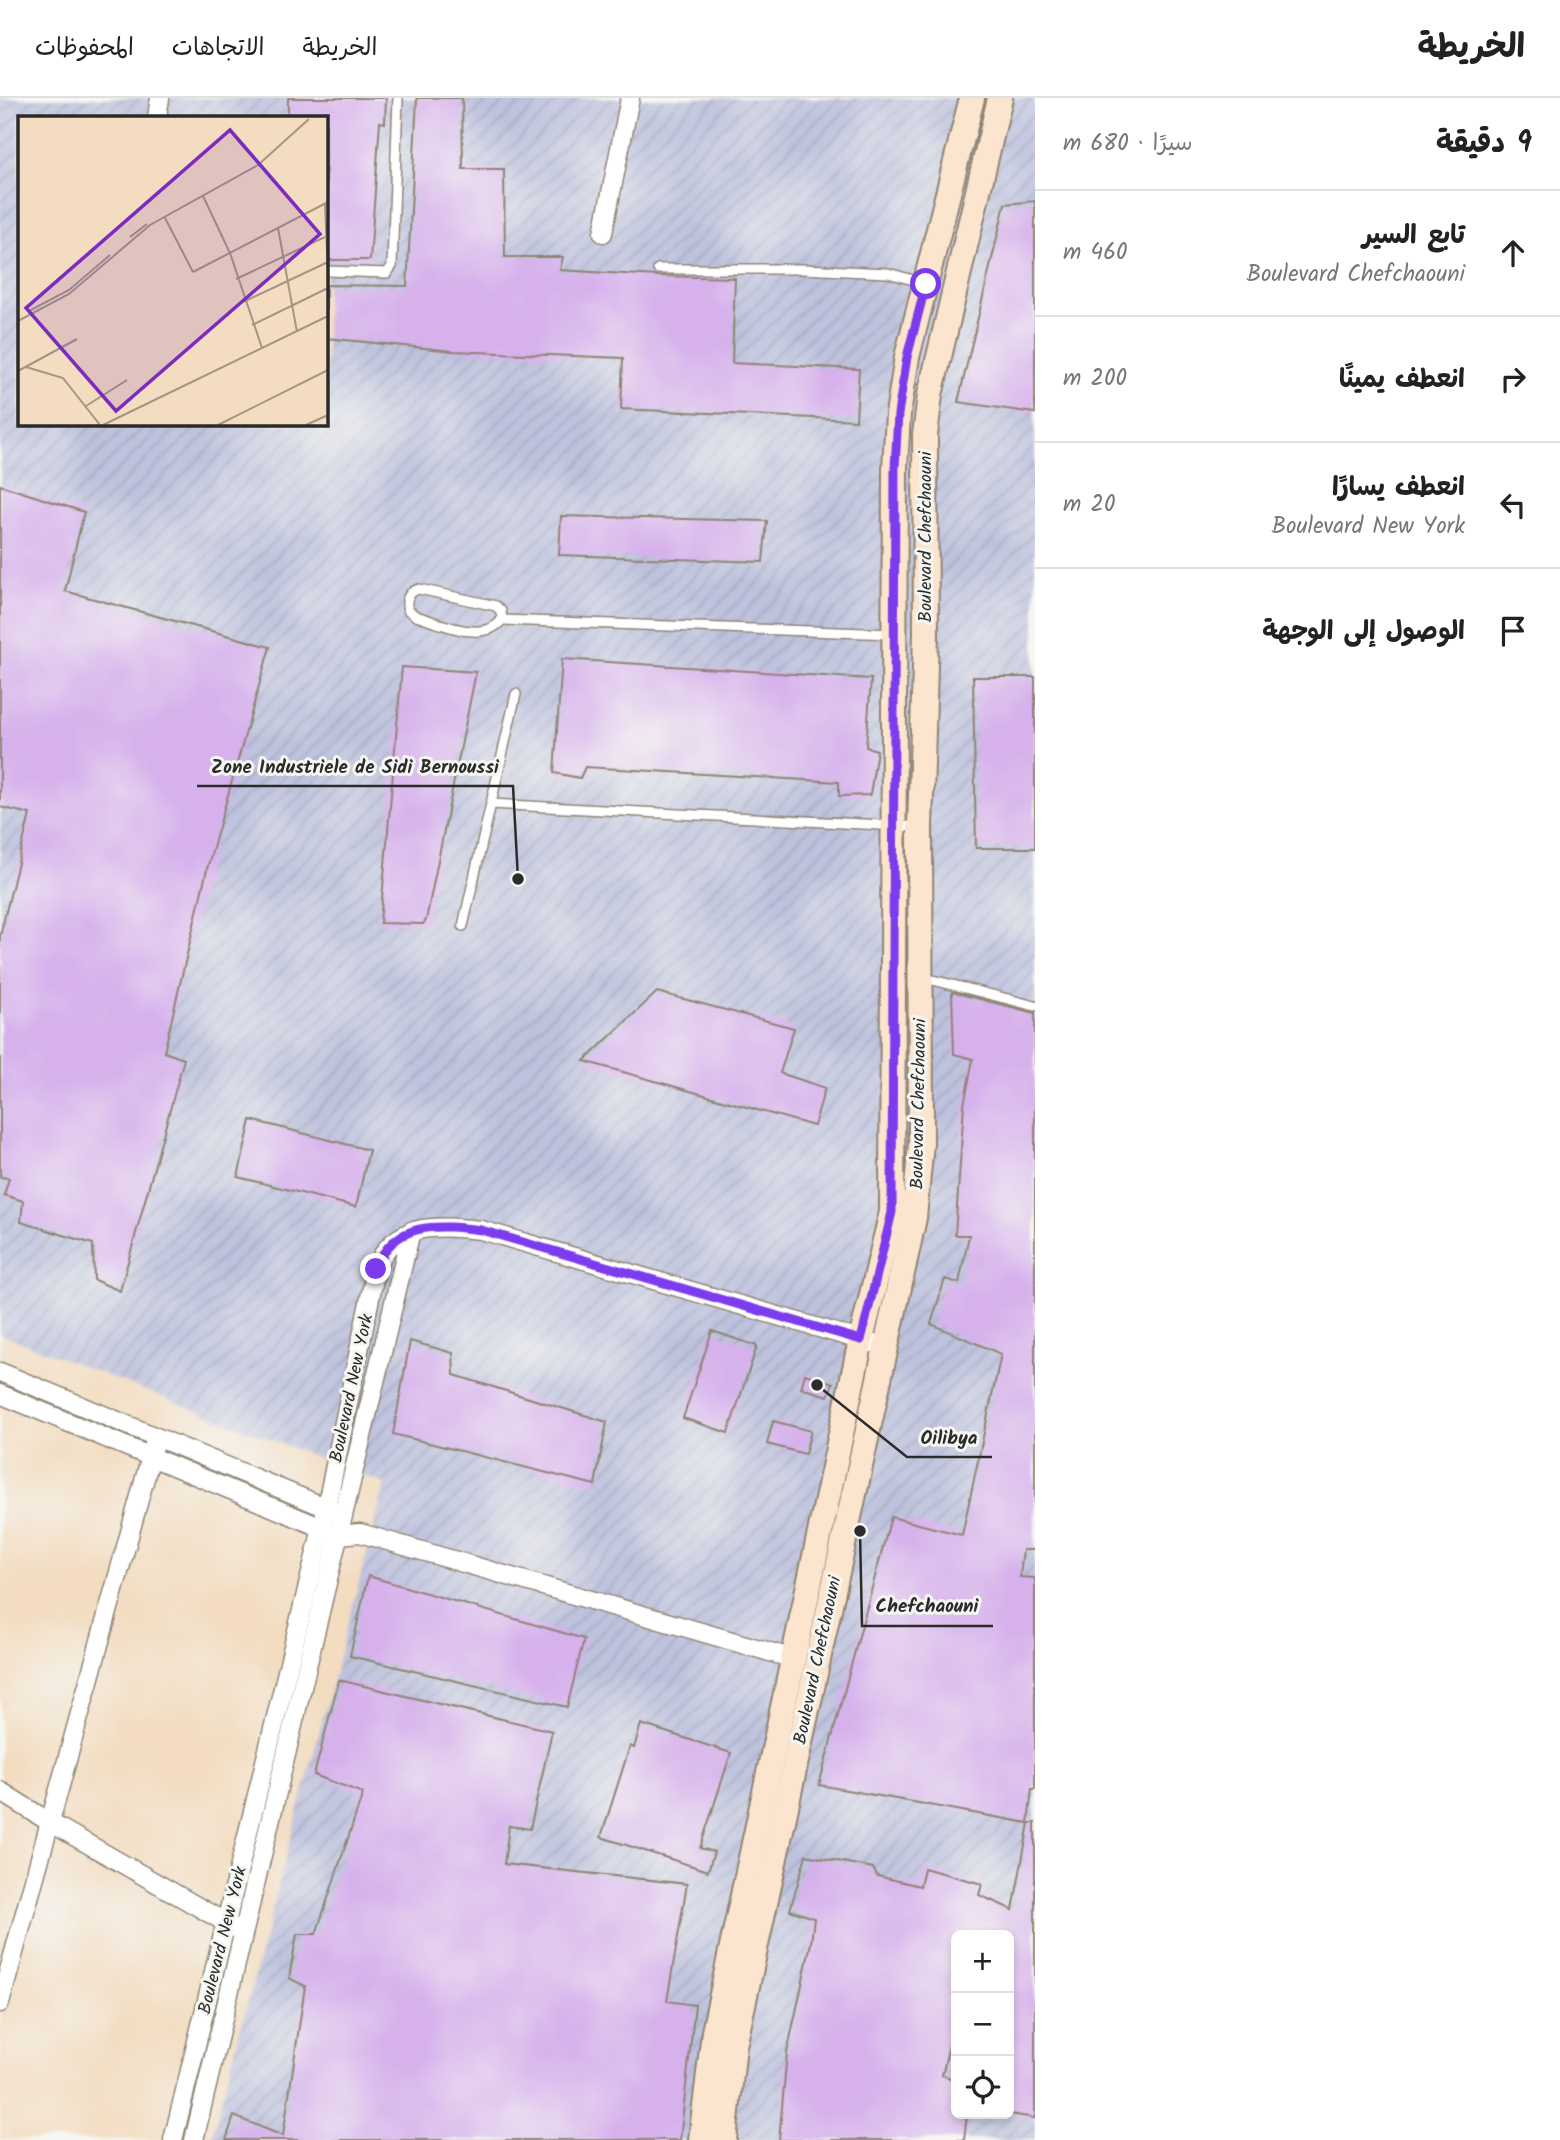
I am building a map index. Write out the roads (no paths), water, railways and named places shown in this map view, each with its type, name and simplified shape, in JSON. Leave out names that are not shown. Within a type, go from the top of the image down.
[{"type":"street","points":[[157,116],[160,98]]},
{"type":"street","points":[[603,233],[630,98]]},
{"type":"street","name":"Boulevard Chefchaouni","points":[[701,2140],[714,2032],[861,1340],[892,1212],[895,468],[898,414],[907,357],[972,98]]},
{"type":"street","name":"Boulevard Chefchaouni","points":[[724,2140],[734,2046],[913,1226],[921,1143],[920,827],[926,634],[925,435],[930,395],[1000,98]]},
{"type":"street","points":[[411,1231],[442,1226],[481,1230],[886,1347]]},
{"type":"street","name":"Boulevard New York","points":[[194,2140],[243,1932],[330,1532],[326,1507],[376,1269],[386,1249],[411,1231]]},
{"type":"street","name":"Boulevard New York","points":[[173,2140],[330,1532],[344,1514],[411,1231]]},
{"type":"street","points":[[0,1372],[344,1514],[360,1533]]},
{"type":"street","points":[[0,1394],[330,1532],[360,1533],[794,1659]]},
{"type":"street","points":[[0,2003],[156,1438]]},
{"type":"street","points":[[0,1791],[243,1932]]},
{"type":"lane","points":[[327,271],[387,273],[392,266],[398,98]]},
{"type":"lane","points":[[658,269],[803,269],[888,273],[926,284]]},
{"type":"lane","points":[[502,620],[501,611],[496,606],[423,589],[411,593],[407,600],[408,610],[416,616],[476,632],[492,628],[502,620],[895,634]]},
{"type":"lane","points":[[463,926],[516,694]]},
{"type":"lane","points":[[491,804],[920,827]]},
{"type":"lane","points":[[920,976],[1035,1006]]},
{"type":"place","name":"Zone Industriele de Sidi Bernoussi","points":[[518,879]]},
{"type":"place","name":"Oilibya","points":[[817,1385]]},
{"type":"place","name":"Chefchaouni","points":[[860,1531]]}]
